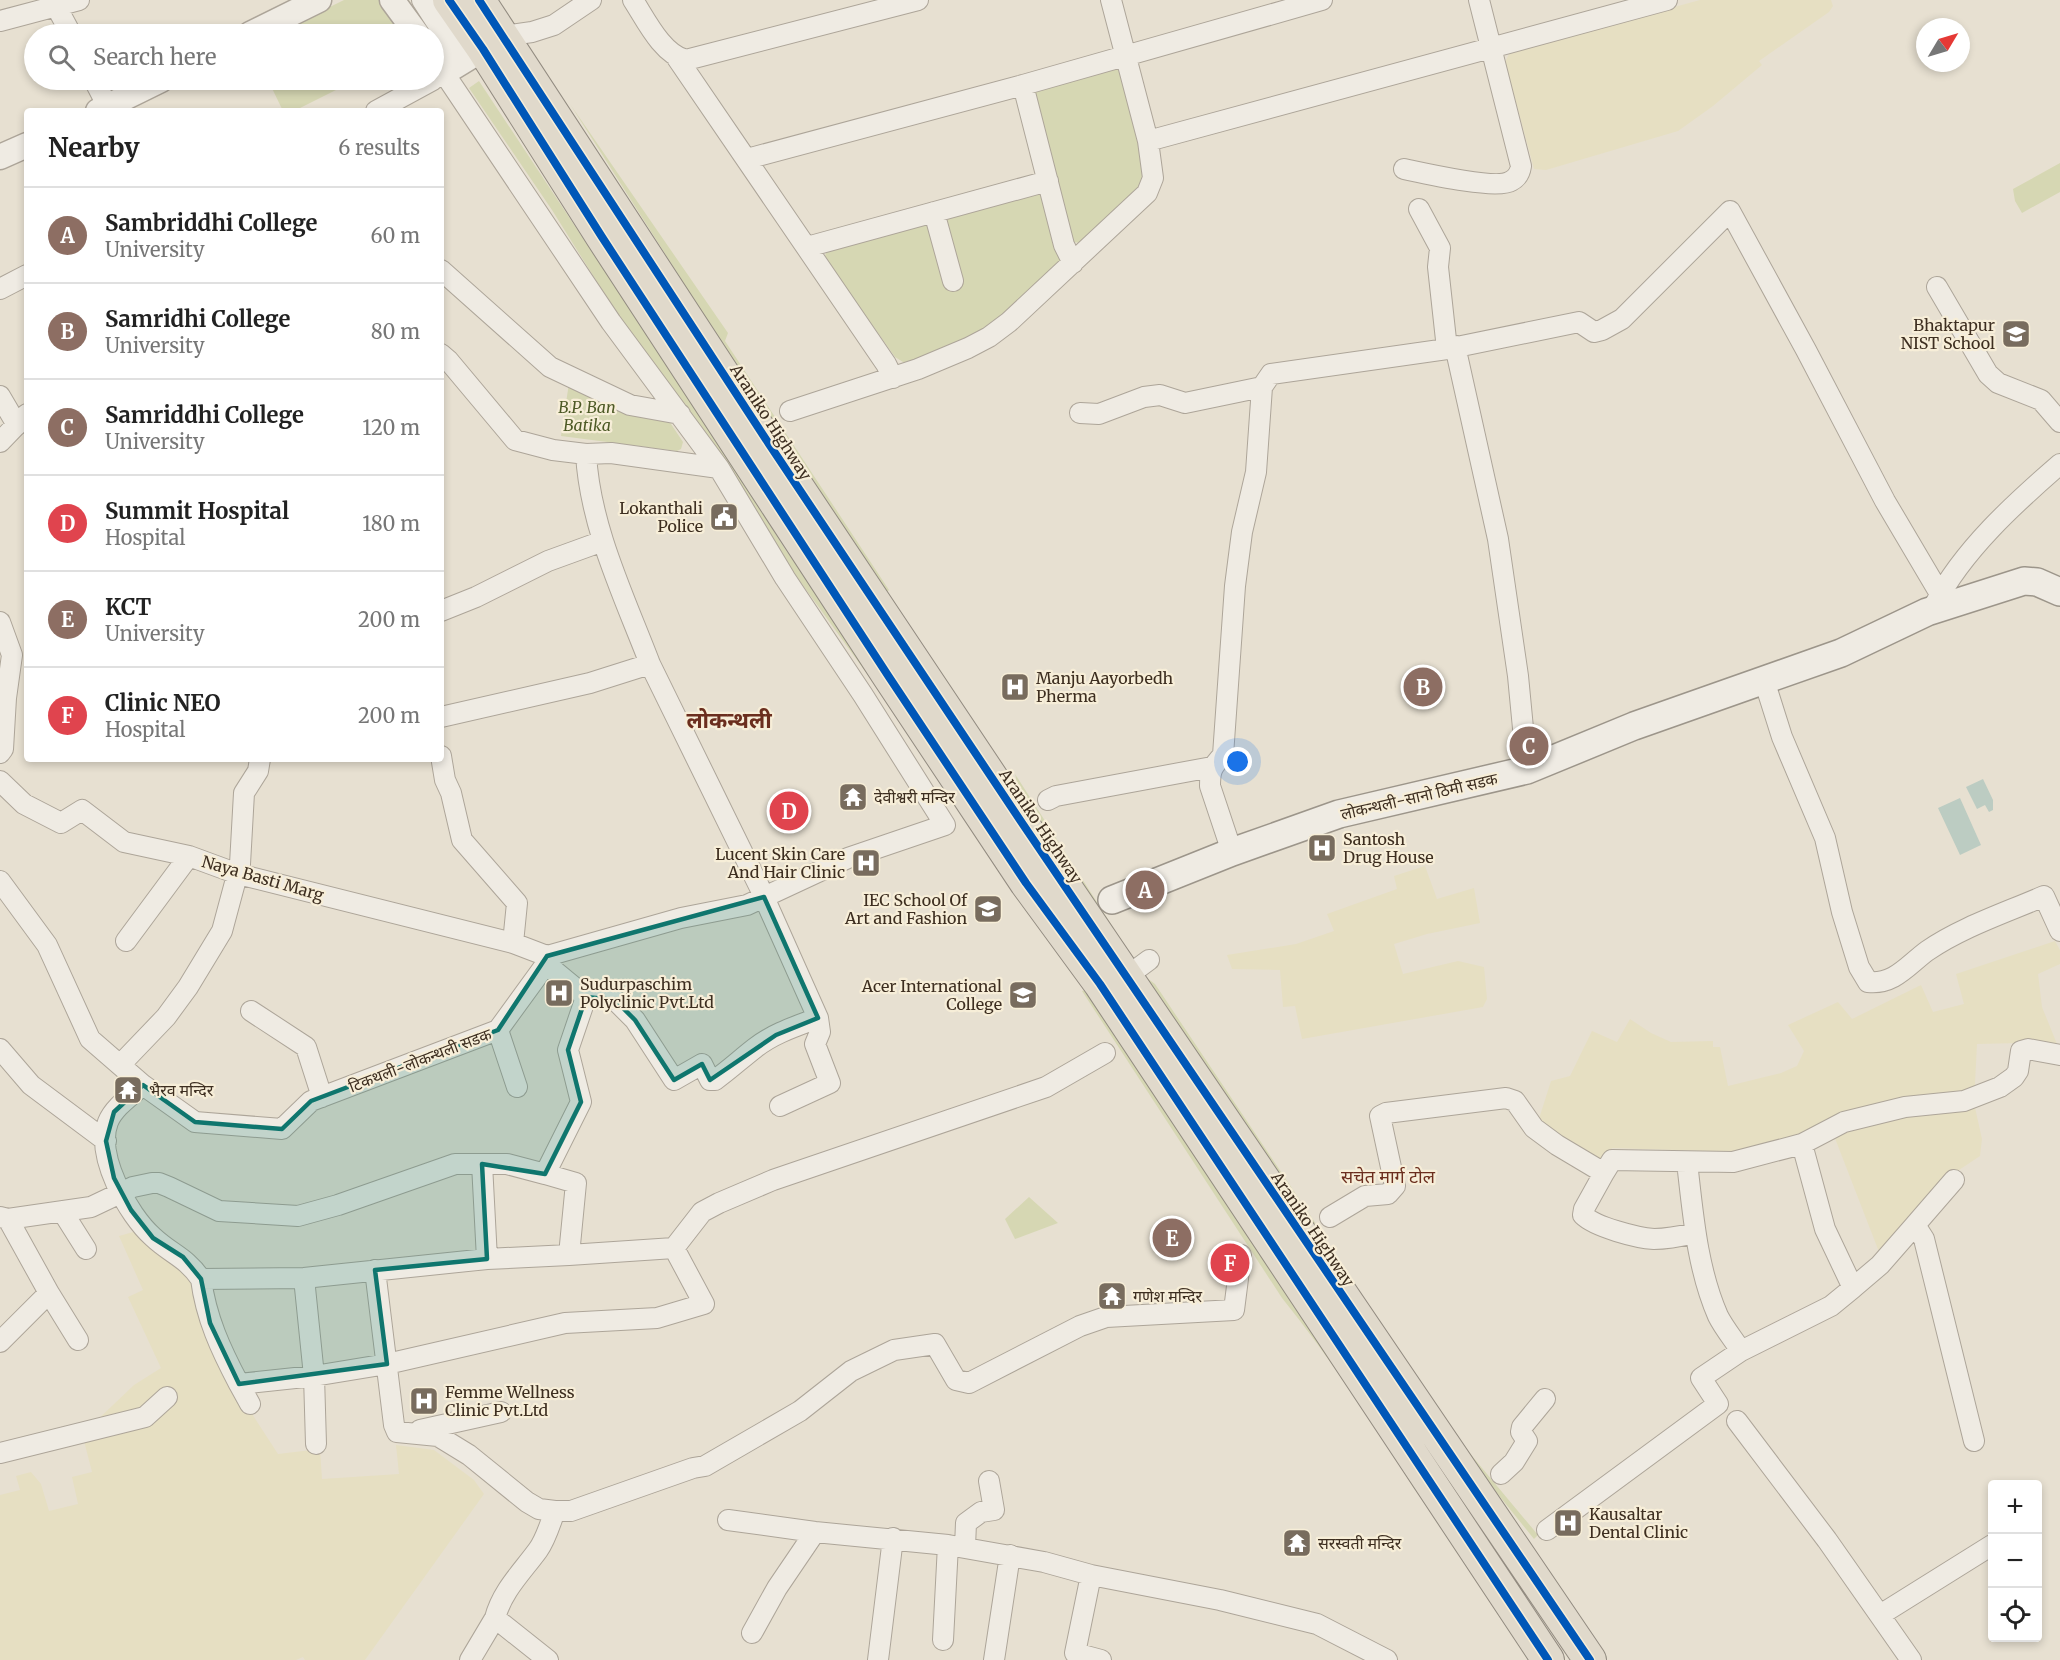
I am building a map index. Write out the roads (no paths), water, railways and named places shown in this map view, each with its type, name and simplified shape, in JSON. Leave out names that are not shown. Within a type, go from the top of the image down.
[{"type":"highway","name":"Araniko Highway","points":[[449,0],[456,62],[769,444],[1590,1660]]},
{"type":"highway","name":"Araniko Highway","points":[[456,62],[479,0]]},
{"type":"highway","name":"Araniko Highway","points":[[1125,974],[1548,1660]]},
{"type":"main road","name":"लोकन्थली-सानो ठिमी सडक","points":[[1112,900],[1232,852],[1339,814],[1527,770],[1634,726],[1840,653],[1934,603],[2024,581],[2037,582],[2060,592]]},
{"type":"street","points":[[0,21],[79,0]]},
{"type":"street","points":[[270,24],[319,0]]},
{"type":"street","points":[[392,0],[410,24]]},
{"type":"street","points":[[422,0],[435,24]]},
{"type":"street","points":[[456,62],[554,25],[591,0]]},
{"type":"street","points":[[633,0],[667,51],[677,58],[747,159],[886,364],[893,378]]},
{"type":"street","points":[[677,58],[692,60],[918,0]]},
{"type":"street","points":[[790,411],[893,378],[968,348],[989,337],[1009,322],[1073,263],[1150,187],[1153,178],[1148,141],[1111,0]]},
{"type":"street","points":[[747,159],[1023,85],[1125,54],[1322,0]]},
{"type":"street","points":[[1404,169],[1489,184],[1504,184],[1513,181],[1520,173],[1521,166],[1479,0]]},
{"type":"street","points":[[1148,141],[1666,0]]},
{"type":"street","points":[[56,6],[66,24]]},
{"type":"street","points":[[444,40],[611,322],[719,468],[785,578],[863,695],[945,825],[848,858],[747,905],[681,918],[547,960]]},
{"type":"street","points":[[1023,85],[1064,245],[1073,263]]},
{"type":"street","points":[[98,90],[104,108]]},
{"type":"street","points":[[109,108],[142,90]]},
{"type":"street","points":[[381,108],[410,90]]},
{"type":"street","points":[[0,158],[24,146]]},
{"type":"street","points":[[807,247],[1048,181]]},
{"type":"street","points":[[1419,209],[1440,248],[1438,267],[1451,347],[1477,440],[1487,498],[1498,539],[1518,676],[1527,770]]},
{"type":"street","points":[[1048,800],[1212,767],[1223,755],[1235,586],[1242,532],[1256,472],[1262,387],[1271,374],[1451,347],[1579,322],[1594,332],[1602,330],[1622,319],[1730,211],[1885,501],[1934,603],[1974,548],[2011,506],[2060,464]]},
{"type":"street","points":[[934,212],[953,281]]},
{"type":"street","points":[[444,273],[550,367],[630,405],[680,414]]},
{"type":"street","points":[[0,289],[24,276]]},
{"type":"street","points":[[1937,287],[1988,374],[1998,383],[2041,400],[2060,422]]},
{"type":"street","points":[[444,357],[515,440],[553,450],[586,454],[610,453],[719,468]]},
{"type":"street","points":[[1080,412],[1099,414],[1144,397],[1160,395],[1185,404],[1262,387]]},
{"type":"street","points":[[0,396],[22,419],[0,442]]},
{"type":"street","points":[[586,454],[588,484],[603,541],[650,664],[764,897],[818,1018],[820,1032],[815,1044],[831,1083],[780,1106]]},
{"type":"street","points":[[444,610],[476,597],[548,561],[603,541]]},
{"type":"street","points":[[0,622],[20,653],[6,698],[3,749],[0,753]]},
{"type":"street","points":[[444,716],[590,682],[650,664]]},
{"type":"street","points":[[1764,680],[1782,736],[1825,838],[1842,912],[1860,967],[1868,982],[1879,983],[1897,975],[1924,953],[1954,935],[2044,896],[2060,930]]},
{"type":"street","points":[[120,1065],[166,1017],[188,987],[222,930],[243,851],[244,793],[258,771],[260,762]]},
{"type":"street","points":[[442,762],[462,840],[517,903],[513,943]]},
{"type":"street","points":[[1212,767],[1210,786],[1232,852]]},
{"type":"street","name":"Naya Basti Marg","points":[[0,781],[24,804],[62,823],[82,810],[124,842],[189,856],[238,874],[513,943],[547,960],[586,997]]},
{"type":"street","points":[[126,941],[189,856]]},
{"type":"street","name":"टिकथली-लोकन्थली सडक","points":[[0,881],[47,945],[90,1039],[143,1085],[195,1122],[282,1129],[311,1101],[498,1030],[547,960]]},
{"type":"street","points":[[545,1174],[581,1102],[568,1050],[586,997],[615,1000],[635,1020],[674,1080],[702,1064],[710,1080],[715,1080],[756,1047],[776,1035],[818,1018]]},
{"type":"street","points":[[251,1011],[306,1047],[322,1097]]},
{"type":"street","points":[[498,1030],[517,1087]]},
{"type":"street","points":[[0,1049],[31,1085],[106,1141]]},
{"type":"street","points":[[1695,1233],[1652,1239],[1613,1229],[1587,1219],[1583,1215],[1584,1209],[1612,1160],[1733,1162],[1802,1144],[1844,1122],[1905,1107],[1964,1101],[2000,1087],[2014,1077],[2018,1071],[2021,1051],[2028,1049],[2060,1055]]},
{"type":"street","points":[[201,1279],[304,1278],[487,1259],[569,1256],[674,1248],[702,1212],[719,1203],[773,1180],[1046,1087],[1105,1053]]},
{"type":"street","points":[[143,1085],[114,1112],[107,1123],[106,1141],[109,1163],[121,1193],[139,1223],[153,1238],[183,1257],[201,1279],[210,1323],[250,1404]]},
{"type":"street","points":[[1330,1217],[1365,1196],[1388,1194],[1395,1186],[1380,1116],[1386,1113],[1506,1098],[1515,1101],[1533,1128],[1604,1173]]},
{"type":"street","points":[[1802,1144],[1825,1228],[1853,1288]]},
{"type":"street","points":[[1687,1162],[1695,1233],[1706,1280],[1719,1318],[1741,1351]]},
{"type":"street","points":[[78,1340],[4,1218],[91,1207],[143,1184],[159,1183],[219,1211],[298,1216],[338,1205],[455,1164],[507,1164],[576,1183],[569,1256]]},
{"type":"street","points":[[482,1164],[487,1259]]},
{"type":"street","points":[[1547,1530],[1718,1404],[1701,1378],[1741,1351],[1831,1306],[1880,1265],[1954,1180]]},
{"type":"street","points":[[62,1210],[86,1249]]},
{"type":"street","points":[[1915,1225],[1924,1239],[1974,1441]]},
{"type":"street","points":[[239,1384],[314,1376],[387,1364],[565,1323],[657,1318],[704,1304],[674,1248]]},
{"type":"street","points":[[375,1270],[394,1425],[397,1432],[438,1436],[469,1455],[539,1509],[572,1511],[693,1468],[705,1466],[800,1411],[851,1371],[894,1350],[935,1344],[956,1380],[969,1383],[1080,1326],[1106,1317],[1234,1310],[1241,1255]]},
{"type":"street","points":[[304,1278],[314,1376],[316,1444]]},
{"type":"street","points":[[0,1342],[50,1293]]},
{"type":"street","points":[[0,1453],[145,1417],[167,1397]]},
{"type":"street","points":[[1501,1474],[1514,1462],[1527,1441],[1521,1432],[1522,1427],[1545,1399]]},
{"type":"street","points":[[403,1434],[501,1412]]},
{"type":"street","points":[[1737,1421],[1911,1660]]},
{"type":"street","points":[[943,1640],[956,1546],[966,1523],[981,1512],[994,1509],[989,1481]]},
{"type":"street","points":[[470,1660],[495,1618],[498,1606],[507,1590],[539,1549],[555,1511]]},
{"type":"street","points":[[728,1521],[956,1546],[1044,1562],[1091,1575],[1220,1600],[1317,1624],[1387,1660]]},
{"type":"street","points":[[752,1633],[777,1588],[814,1532]]},
{"type":"street","points":[[878,1660],[893,1538]]},
{"type":"street","points":[[1880,1615],[1988,1548]]},
{"type":"street","points":[[994,1660],[1010,1555]]},
{"type":"street","points":[[1091,1575],[1075,1657],[1101,1660]]},
{"type":"street","points":[[495,1618],[548,1660]]},
{"type":"place","name":"Bhaktapur NIST School","points":[[2016,334]]},
{"type":"place","name":"Lokanthali Police","points":[[724,517]]},
{"type":"place","name":"Manju Aayorbedh Pherma","points":[[1015,687]]},
{"type":"place","name":"Samridhi College","points":[[1423,687]]},
{"type":"place","name":"Samriddhi College","points":[[1529,746]]},
{"type":"place","name":"देवीश्वरी मन्दिर","points":[[853,797]]},
{"type":"place","name":"Summit Hospital","points":[[789,811]]},
{"type":"place","name":"Santosh Drug House","points":[[1322,848]]},
{"type":"place","name":"Lucent Skin Care And Hair Clinic","points":[[866,863]]},
{"type":"place","name":"Sambriddhi College","points":[[1145,890]]},
{"type":"place","name":"IEC School Of Art and Fashion","points":[[988,909]]},
{"type":"place","name":"Sudurpaschim Polyclinic Pvt.Ltd","points":[[559,993]]},
{"type":"place","name":"Acer International College","points":[[1023,995]]},
{"type":"place","name":"भैरव मन्दिर","points":[[128,1090]]},
{"type":"place","name":"KCT","points":[[1172,1238]]},
{"type":"place","name":"Clinic NEO","points":[[1230,1263]]},
{"type":"place","name":"गणेश मन्दिर","points":[[1112,1296]]},
{"type":"place","name":"Femme Wellness Clinic Pvt.Ltd","points":[[424,1401]]},
{"type":"place","name":"Kausaltar Dental Clinic","points":[[1568,1523]]},
{"type":"place","name":"सरस्वती मन्दिर","points":[[1297,1543]]},
{"type":"district","name":"लोकन्थली","points":[[729,720]]},
{"type":"district","name":"सचेत मार्ग टोल","points":[[1388,1177]]},
{"type":"park label","name":"B.P. Ban Batika","points":[[587,416]]}]
